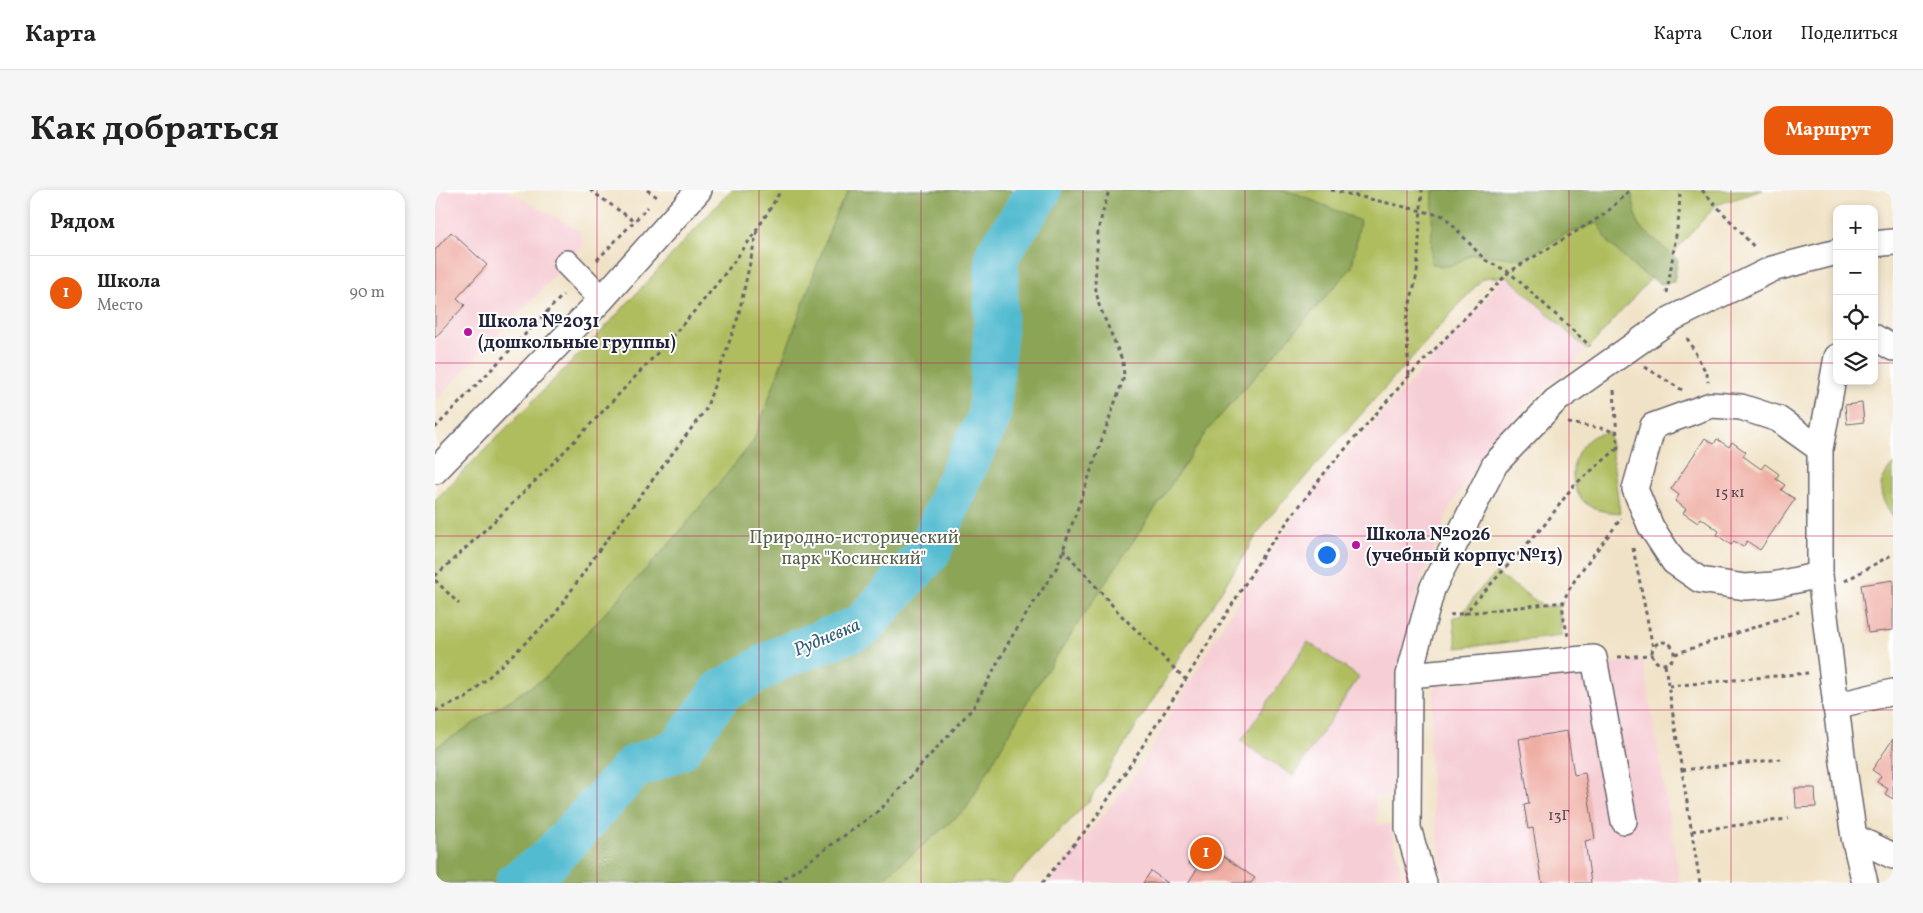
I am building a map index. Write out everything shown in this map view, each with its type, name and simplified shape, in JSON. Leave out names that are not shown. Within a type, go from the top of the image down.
[{"type":"street","points":[[435,471],[602,298],[699,190]]},
{"type":"street","points":[[1878,244],[1893,242]]},
{"type":"street","points":[[1425,883],[1408,828],[1409,675],[1436,581],[1495,464],[1536,420],[1558,389],[1616,358],[1673,319],[1772,269],[1833,253]]},
{"type":"street","points":[[574,270],[602,298]]},
{"type":"street","points":[[1878,339],[1893,348]]},
{"type":"street","points":[[1833,377],[1819,449],[1820,575],[1835,706],[1854,837],[1865,883]]},
{"type":"street","points":[[1819,449],[1778,419],[1741,407],[1709,405],[1653,426],[1635,489],[1651,527],[1669,557],[1700,580],[1745,587],[1773,585],[1820,575]]},
{"type":"street","points":[[1409,675],[1594,658],[1597,666],[1624,821]]},
{"type":"street","points":[[1835,706],[1893,692]]},
{"type":"street","points":[[1854,837],[1893,856]]},
{"type":"path","points":[[590,190],[634,221]]},
{"type":"path","points":[[647,190],[657,197]]},
{"type":"path","points":[[435,428],[574,270],[634,221],[664,190]]},
{"type":"path","points":[[459,604],[435,578],[487,530],[577,439],[689,320],[757,231],[781,190]]},
{"type":"path","points":[[778,883],[880,810],[973,708],[1011,638],[1057,567],[1124,377],[1123,362],[1099,305],[1095,285],[1098,230],[1109,190]]},
{"type":"path","points":[[1331,190],[1421,209],[1444,216],[1485,260],[1509,272],[1616,358],[1709,405]]},
{"type":"path","points":[[1409,376],[1406,320],[1417,274],[1422,190]]},
{"type":"path","points":[[1042,883],[1095,819],[1266,550],[1326,470],[1409,376],[1509,272],[1605,214],[1630,190]]},
{"type":"path","points":[[1680,190],[1679,216],[1665,309],[1707,374],[1709,405]]},
{"type":"path","points":[[1702,190],[1739,228],[1772,269]]},
{"type":"path","points":[[435,711],[466,698],[553,617],[595,556],[706,409],[737,317],[757,231]]},
{"type":"path","points":[[1536,420],[1583,425],[1616,433]]},
{"type":"path","points":[[1564,602],[1463,615],[1542,528],[1573,486],[1617,449]]},
{"type":"path","points":[[1573,660],[1566,628],[1564,602],[1575,579],[1605,543],[1625,512]]},
{"type":"path","points":[[1063,548],[1120,614],[1185,680]]},
{"type":"path","points":[[1660,642],[1668,643],[1674,648],[1675,656],[1671,662],[1665,665],[1657,663],[1652,655],[1655,646],[1660,642]]},
{"type":"path","points":[[1641,656],[1652,655]]},
{"type":"path","points":[[1665,665],[1700,883]]},
{"type":"path","points":[[1669,686],[1831,671]]},
{"type":"path","points":[[1682,770],[1781,760]]},
{"type":"path","points":[[1692,831],[1788,819]]},
{"type":"shaded area","name":"Школа №2031 (дошкольные группы)","points":[[435,190],[506,190],[580,231],[583,246],[435,401]]},
{"type":"shaded area","name":"Школа №2026 (учебный корпус №13)","points":[[1507,276],[1587,350],[1523,408],[1487,449],[1450,507],[1420,584],[1400,661],[1391,796],[1376,796],[1377,825],[1390,824],[1404,883],[1049,883],[1137,773],[1224,623],[1316,487]]},
{"type":"shaded area","points":[[1643,660],[1680,883],[1445,883],[1432,800],[1429,747],[1435,686]]},
{"type":"green space","name":"Природно-исторический парк \"Косинский\"","points":[[731,190],[1763,190],[1716,205],[1587,350],[1507,276],[1483,278],[1265,522],[1089,801],[1010,883],[435,883],[435,500],[600,333]]},
{"type":"green space","name":"Природно-исторический парк \"Косинский\"","points":[[849,190],[1277,190],[1298,194],[1360,221],[1352,267],[1206,432],[1035,688],[966,809],[878,883],[435,883],[435,748],[546,677],[671,542],[753,442],[836,213]]},
{"type":"green space","points":[[1433,190],[1631,190],[1638,225],[1678,260],[1674,282],[1661,284],[1636,269],[1609,243],[1598,223],[1566,234],[1523,259],[1472,254],[1454,265],[1440,267],[1431,263]]},
{"type":"green space","points":[[1609,432],[1620,513],[1593,508],[1584,502],[1574,483],[1574,462],[1585,443],[1594,436]]},
{"type":"green space","points":[[1893,464],[1893,518],[1882,497],[1881,485]]},
{"type":"green space","points":[[1496,573],[1545,607],[1559,605],[1562,636],[1457,648],[1453,617],[1461,616],[1481,588]]},
{"type":"green space","points":[[1308,642],[1359,677],[1293,776],[1241,741]]},
{"type":"building","points":[[451,232],[487,265],[457,298],[465,305],[435,338],[435,250]]},
{"type":"building","points":[[1862,403],[1864,422],[1847,424],[1845,405]]},
{"type":"building","points":[[1705,438],[1714,444],[1717,439],[1729,447],[1732,442],[1746,452],[1743,456],[1761,469],[1765,464],[1779,474],[1776,479],[1785,485],[1781,490],[1795,499],[1760,550],[1747,541],[1743,547],[1734,541],[1731,545],[1717,535],[1719,531],[1701,518],[1698,523],[1683,513],[1686,509],[1675,501],[1679,495],[1671,489]]},
{"type":"building","points":[[1893,580],[1893,630],[1868,633],[1861,585]]},
{"type":"building","points":[[1567,731],[1574,775],[1585,773],[1595,839],[1585,841],[1591,883],[1542,883],[1533,828],[1528,829],[1524,805],[1529,804],[1519,739]]},
{"type":"building","points":[[1893,739],[1893,799],[1885,794],[1888,789],[1877,782],[1881,776],[1872,770]]},
{"type":"building","points":[[1795,788],[1815,788],[1816,807],[1796,808]]},
{"type":"building","points":[[1202,842],[1255,878],[1251,883],[1188,883],[1197,869],[1188,863]]},
{"type":"building","points":[[1151,871],[1168,883],[1143,883]]},
{"type":"waterway","name":"Рудневка","points":[[517,883],[549,860],[634,767],[679,749],[722,691],[780,658],[862,626],[929,552],[958,481],[989,417],[995,338],[997,255],[1040,190]]},
{"type":"place","name":"Школа №2031 (дошкольные группы)","points":[[468,332]]},
{"type":"place","name":"Школа №2026 (учебный корпус №13)","points":[[1356,545]]},
{"type":"place","name":"Школа","points":[[1206,853]]}]
